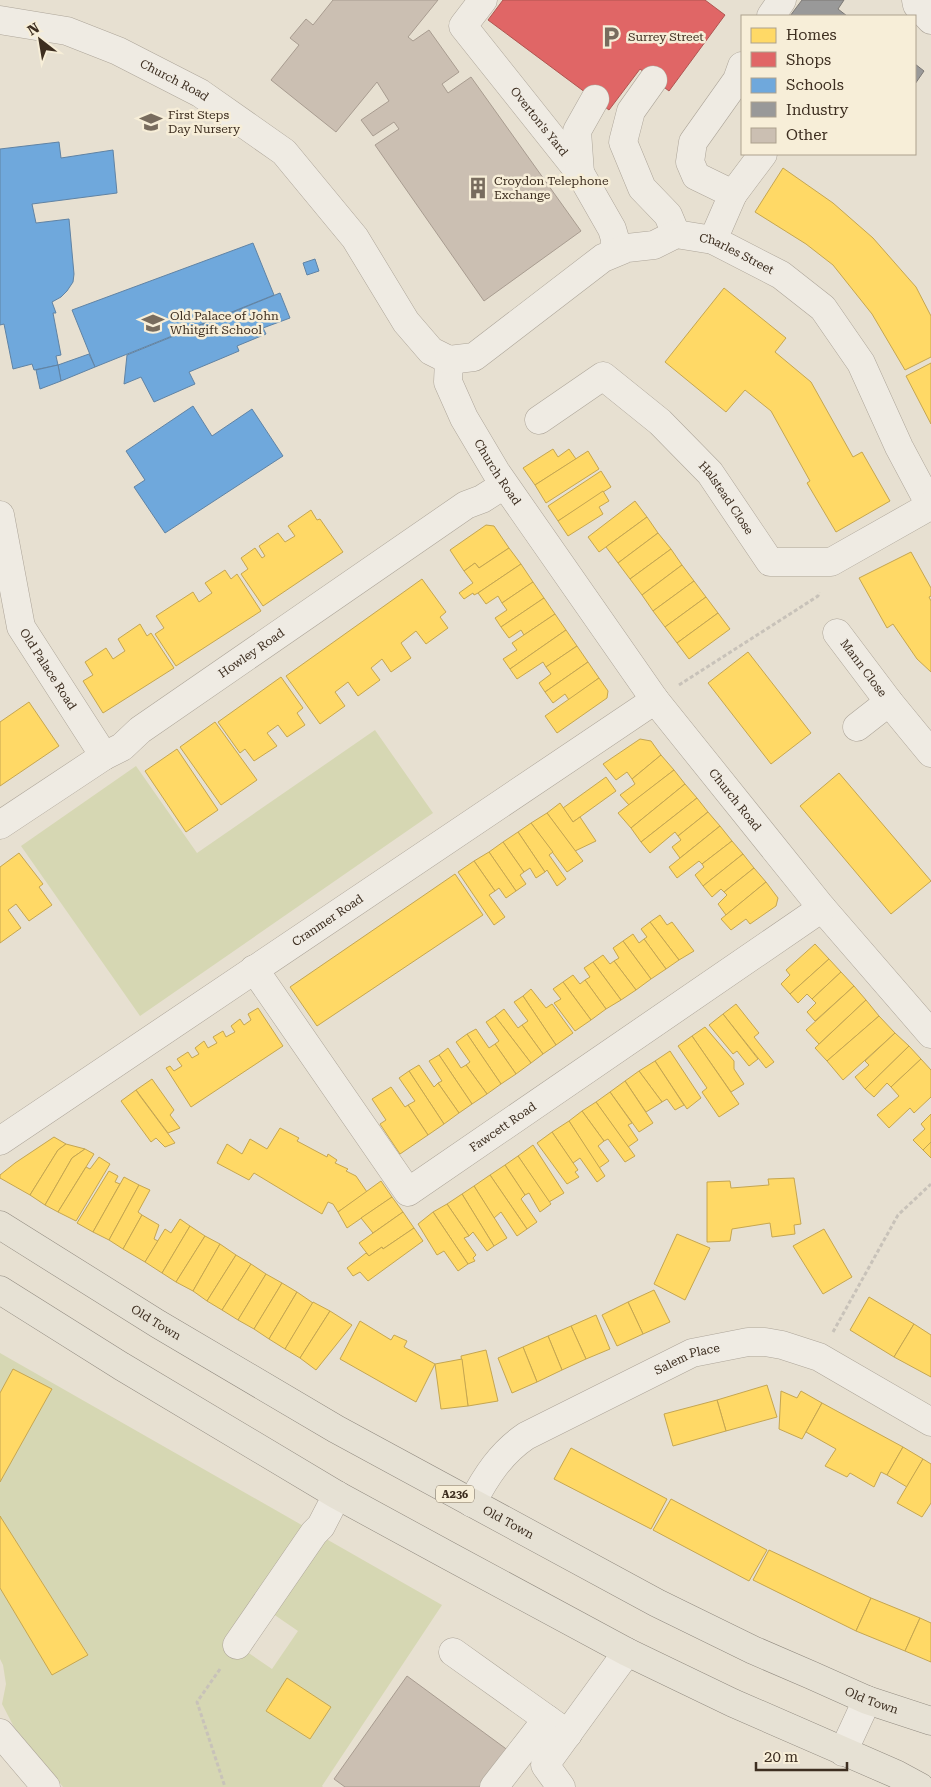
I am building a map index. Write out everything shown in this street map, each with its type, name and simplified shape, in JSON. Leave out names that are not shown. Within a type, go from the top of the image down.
[{"type":"main road","name":"Old Town","points":[[0,1225],[158,1324],[336,1429],[665,1607],[761,1654],[867,1700],[931,1721]]},
{"type":"main road","points":[[0,1290],[121,1366],[338,1495],[627,1652],[733,1703],[896,1774],[920,1787]]},
{"type":"street","name":"Overton's Yard","points":[[483,0],[463,26],[580,173],[612,229],[615,239],[614,252]]},
{"type":"street","points":[[771,15],[782,0]]},
{"type":"street","points":[[916,0],[917,5],[931,20]]},
{"type":"street","name":"Church Road","points":[[0,20],[67,31],[118,51],[200,93],[284,152],[356,238],[406,322],[431,351],[450,360],[448,382],[460,409],[504,485],[655,700],[822,908],[931,1034]]},
{"type":"street","points":[[733,194],[696,176],[690,162],[693,142],[733,104],[741,70]]},
{"type":"street","points":[[450,360],[474,357],[603,258],[627,248],[654,245],[676,234],[668,215],[642,188],[623,142],[631,111],[653,80]]},
{"type":"street","points":[[580,173],[577,131],[595,99]]},
{"type":"street","points":[[713,240],[733,194],[762,155]]},
{"type":"street","name":"Charles Street","points":[[676,234],[713,240],[782,275],[823,308],[861,363],[899,447],[930,507]]},
{"type":"street","name":"Halstead Close","points":[[539,420],[603,376],[660,422],[710,473],[770,562],[830,562],[930,507]]},
{"type":"street","name":"Howley Road","points":[[0,825],[104,756],[122,747],[140,730],[466,505],[482,499],[504,485]]},
{"type":"street","name":"Old Palace Road","points":[[0,516],[21,627],[104,756]]},
{"type":"street","name":"Mann Close","points":[[837,633],[888,702],[931,753]]},
{"type":"street","name":"Cranmer Road","points":[[0,1141],[655,700]]},
{"type":"street","name":"Mann Close","points":[[857,727],[888,702]]},
{"type":"street","name":"Fawcett Road","points":[[254,969],[408,1192],[822,908]]},
{"type":"street","name":"Salem Place","points":[[472,1503],[502,1456],[518,1442],[540,1428],[692,1353],[748,1342],[765,1342],[798,1349],[819,1357],[931,1422]]},
{"type":"street","points":[[237,1645],[309,1540],[321,1526],[338,1495]]},
{"type":"street","points":[[453,1652],[557,1727]]},
{"type":"street","points":[[494,1787],[557,1727],[627,1652]]},
{"type":"street","points":[[844,1752],[867,1700]]},
{"type":"street","points":[[557,1727],[545,1765],[561,1787]]},
{"type":"street","points":[[0,1733],[46,1787]]},
{"type":"path","points":[[655,700],[818,596],[830,562]]},
{"type":"path","points":[[819,1357],[898,1215],[931,1184]]},
{"type":"path","points":[[225,1787],[197,1702],[237,1645]]},
{"type":"green space","points":[[375,730],[433,813],[140,1016],[21,846],[136,766],[197,853]]},
{"type":"green space","points":[[0,1353],[442,1605],[323,1787],[63,1787],[14,1727],[2,1704],[6,1684],[3,1665],[0,1659],[0,1588],[52,1675],[88,1654],[0,1516],[0,1482],[52,1389],[13,1369],[0,1393]],"holes":[[[263,1607],[298,1631],[272,1669],[237,1645]],[[287,1678],[331,1707],[310,1739],[266,1711]]]},
{"type":"building: Homes","points":[[783,168],[833,203],[873,238],[916,287],[931,316],[931,357],[905,370],[872,314],[833,265],[806,244],[755,212]]},
{"type":"building: Homes","points":[[724,288],[786,338],[775,352],[811,382],[853,457],[862,452],[890,501],[836,532],[807,483],[810,481],[771,411],[745,390],[726,412],[665,362]]},
{"type":"building: Homes","points":[[931,363],[931,424],[906,376]]},
{"type":"building: Homes","points":[[553,449],[558,457],[569,449],[576,459],[535,485],[523,468]]},
{"type":"building: Homes","points":[[588,451],[599,469],[546,503],[535,485]]},
{"type":"building: Homes","points":[[601,471],[611,487],[558,521],[548,506]]},
{"type":"building: Homes","points":[[603,491],[609,501],[599,507],[603,514],[568,536],[558,521]]},
{"type":"building: Homes","points":[[635,501],[647,517],[599,552],[588,537]]},
{"type":"building: Homes","points":[[311,510],[317,520],[320,519],[343,552],[263,606],[241,574],[248,569],[241,558],[255,548],[262,558],[265,556],[259,546],[278,533],[285,542],[295,536],[288,526]]},
{"type":"building: Homes","points":[[647,517],[658,533],[618,563],[606,547]]},
{"type":"building: Homes","points":[[486,525],[494,526],[509,548],[479,568],[475,563],[464,571],[450,550]]},
{"type":"building: Homes","points":[[658,533],[671,549],[630,579],[618,563]]},
{"type":"building: Homes","points":[[509,548],[521,564],[478,593],[474,595],[473,593],[464,599],[459,593],[473,583],[464,571],[475,563],[479,568]]},
{"type":"building: Homes","points":[[671,549],[682,565],[642,595],[630,579]]},
{"type":"building: Homes","points":[[911,552],[931,588],[931,596],[929,597],[931,601],[931,672],[917,659],[893,624],[887,628],[859,578]]},
{"type":"building: Homes","points":[[521,564],[533,582],[502,603],[498,596],[486,604],[478,593]]},
{"type":"building: Homes","points":[[682,565],[694,581],[653,611],[642,595]]},
{"type":"building: Homes","points":[[225,570],[231,579],[237,574],[261,611],[176,666],[155,634],[164,628],[156,616],[193,592],[199,602],[212,593],[205,583]]},
{"type":"building: Homes","points":[[422,579],[446,612],[440,617],[448,628],[426,644],[416,631],[401,643],[411,658],[391,672],[382,659],[371,668],[380,680],[358,696],[348,682],[335,692],[345,706],[320,724],[286,676]]},
{"type":"building: Homes","points":[[694,581],[706,597],[665,627],[653,611]]},
{"type":"building: Homes","points":[[533,582],[544,598],[501,627],[495,618],[507,610],[502,603]]},
{"type":"building: Homes","points":[[706,597],[718,613],[677,643],[665,627]]},
{"type":"building: Homes","points":[[544,598],[555,614],[524,635],[521,630],[509,638],[501,627]]},
{"type":"building: Homes","points":[[718,613],[730,629],[689,659],[677,643]]},
{"type":"building: Homes","points":[[555,614],[566,630],[510,669],[503,659],[517,650],[512,643]]},
{"type":"building: Homes","points":[[140,624],[147,636],[151,633],[174,668],[103,713],[83,681],[93,675],[85,662],[106,648],[113,659],[125,651],[118,639]]},
{"type":"building: Homes","points":[[566,630],[577,646],[546,667],[543,662],[517,679],[510,669]]},
{"type":"building: Homes","points":[[577,646],[588,662],[545,692],[539,683],[551,674],[546,667]]},
{"type":"building: Homes","points":[[748,652],[811,733],[771,764],[708,683]]},
{"type":"building: Homes","points":[[588,662],[599,678],[569,700],[565,694],[553,703],[545,692]]},
{"type":"building: Homes","points":[[281,677],[303,708],[297,713],[305,725],[287,737],[278,725],[267,733],[277,746],[254,761],[245,749],[240,753],[218,722]]},
{"type":"building: Homes","points":[[599,678],[608,691],[607,698],[557,733],[545,716]]},
{"type":"building: Homes","points":[[29,702],[59,746],[0,786],[0,722]]},
{"type":"building: Homes","points":[[215,722],[257,780],[221,805],[180,747]]},
{"type":"building: Homes","points":[[640,739],[651,741],[661,755],[632,779],[627,772],[616,780],[603,764]]},
{"type":"building: Homes","points":[[177,749],[218,810],[186,832],[145,771]]},
{"type":"building: Homes","points":[[661,755],[674,770],[629,805],[620,795],[635,784],[632,779]]},
{"type":"building: Homes","points":[[674,770],[685,784],[631,828],[618,813]]},
{"type":"building: Homes","points":[[839,773],[931,881],[891,914],[800,806]]},
{"type":"building: Homes","points":[[606,777],[616,791],[573,822],[563,808]]},
{"type":"building: Homes","points":[[685,784],[697,798],[641,842],[631,828]]},
{"type":"building: Homes","points":[[697,798],[708,812],[678,836],[675,832],[650,853],[641,842]]},
{"type":"building: Homes","points":[[560,803],[573,822],[580,817],[596,841],[575,851],[547,813]]},
{"type":"building: Homes","points":[[708,812],[720,826],[680,858],[672,847],[681,840],[678,836]]},
{"type":"building: Homes","points":[[547,813],[583,861],[567,872],[531,823]]},
{"type":"building: Homes","points":[[531,823],[553,852],[549,855],[566,879],[557,886],[547,870],[545,872],[518,832]]},
{"type":"building: Homes","points":[[720,826],[732,841],[702,864],[699,861],[677,878],[669,867]]},
{"type":"building: Homes","points":[[518,832],[545,872],[536,878],[530,868],[524,872],[503,842]]},
{"type":"building: Homes","points":[[732,841],[743,854],[703,886],[695,875],[704,867],[702,864]]},
{"type":"building: Homes","points":[[503,842],[524,872],[520,875],[526,884],[516,891],[489,852]]},
{"type":"building: Homes","points":[[489,852],[516,891],[506,898],[499,888],[495,891],[474,861]]},
{"type":"building: Homes","points":[[19,853],[43,884],[39,887],[52,905],[29,921],[16,904],[8,910],[21,928],[0,943],[0,867]]},
{"type":"building: Homes","points":[[743,854],[754,868],[724,892],[721,889],[712,897],[703,886]]},
{"type":"building: Homes","points":[[474,861],[495,891],[489,895],[505,917],[494,925],[458,872]]},
{"type":"building: Homes","points":[[754,868],[766,882],[726,915],[718,904],[727,895],[724,892]]},
{"type":"building: Homes","points":[[455,874],[483,915],[317,1026],[290,987]]},
{"type":"building: Homes","points":[[766,882],[778,898],[776,906],[750,924],[746,919],[731,930],[721,919]]},
{"type":"building: Homes","points":[[660,915],[667,925],[672,922],[694,951],[679,960],[650,922]]},
{"type":"building: Homes","points":[[650,922],[679,960],[666,969],[644,939],[647,937],[641,929]]},
{"type":"building: Homes","points":[[633,934],[639,943],[644,939],[666,969],[651,979],[623,941]]},
{"type":"building: Homes","points":[[623,941],[651,979],[636,990],[614,961],[619,958],[613,948]]},
{"type":"building: Homes","points":[[815,944],[829,959],[790,994],[781,984],[790,975],[786,970]]},
{"type":"building: Homes","points":[[603,955],[610,964],[614,961],[636,990],[621,1000],[593,962]]},
{"type":"building: Homes","points":[[829,959],[841,972],[812,999],[807,994],[798,1003],[790,994]]},
{"type":"building: Homes","points":[[593,962],[621,1000],[606,1009],[585,980],[590,977],[584,968]]},
{"type":"building: Homes","points":[[841,972],[854,986],[815,1021],[807,1012],[816,1003],[812,999]]},
{"type":"building: Homes","points":[[573,975],[580,984],[585,980],[606,1009],[591,1020],[563,982]]},
{"type":"building: Homes","points":[[563,982],[591,1020],[575,1031],[554,1003],[561,999],[553,989]]},
{"type":"building: Homes","points":[[854,986],[866,1000],[819,1044],[806,1030]]},
{"type":"building: Homes","points":[[531,989],[546,1008],[552,1004],[573,1033],[556,1045],[523,996]]},
{"type":"building: Homes","points":[[523,996],[556,1045],[543,1054],[522,1025],[528,1021],[514,1002]]},
{"type":"building: Homes","points":[[866,1000],[879,1016],[827,1061],[815,1048]]},
{"type":"building: Homes","points":[[736,1004],[759,1033],[754,1037],[774,1062],[766,1068],[723,1014]]},
{"type":"building: Homes","points":[[258,1008],[283,1046],[191,1107],[166,1068],[170,1066],[174,1071],[182,1066],[177,1059],[188,1052],[192,1058],[199,1054],[195,1048],[204,1041],[208,1048],[217,1043],[213,1037],[223,1031],[226,1037],[235,1032],[231,1026],[240,1019],[244,1025],[251,1020],[248,1014]]},
{"type":"building: Homes","points":[[504,1009],[518,1028],[522,1025],[543,1054],[531,1063],[495,1016]]},
{"type":"building: Homes","points":[[723,1014],[758,1059],[749,1066],[737,1051],[733,1054],[709,1025]]},
{"type":"building: Homes","points":[[495,1016],[531,1063],[516,1074],[495,1044],[499,1041],[486,1022]]},
{"type":"building: Homes","points":[[879,1016],[895,1033],[843,1080],[827,1061]]},
{"type":"building: Homes","points":[[705,1027],[734,1061],[734,1069],[744,1084],[731,1092],[692,1036]]},
{"type":"building: Homes","points":[[476,1029],[489,1048],[495,1044],[516,1074],[501,1084],[467,1034]]},
{"type":"building: Homes","points":[[895,1033],[909,1046],[865,1089],[855,1077],[869,1065],[865,1061]]},
{"type":"building: Homes","points":[[467,1034],[501,1084],[487,1094],[466,1065],[470,1062],[456,1042]]},
{"type":"building: Homes","points":[[692,1036],[739,1104],[719,1117],[702,1092],[707,1088],[678,1046]]},
{"type":"building: Homes","points":[[909,1046],[921,1059],[891,1087],[887,1083],[874,1097],[865,1089]]},
{"type":"building: Homes","points":[[448,1048],[461,1068],[466,1065],[487,1094],[472,1104],[439,1055]]},
{"type":"building: Homes","points":[[670,1051],[701,1098],[687,1109],[655,1061]]},
{"type":"building: Homes","points":[[439,1055],[472,1104],[459,1113],[438,1083],[442,1081],[429,1061]]},
{"type":"building: Homes","points":[[921,1059],[931,1070],[931,1097],[914,1113],[910,1108],[889,1128],[877,1115],[899,1096],[891,1087]]},
{"type":"building: Homes","points":[[655,1061],[684,1105],[675,1110],[667,1099],[662,1102],[639,1071]]},
{"type":"building: Homes","points":[[419,1065],[434,1087],[438,1083],[459,1113],[444,1124],[409,1071]]},
{"type":"building: Homes","points":[[409,1071],[444,1124],[428,1135],[408,1105],[415,1101],[399,1078]]},
{"type":"building: Homes","points":[[639,1071],[662,1102],[646,1112],[625,1081]]},
{"type":"building: Homes","points":[[152,1079],[174,1110],[170,1115],[180,1128],[168,1133],[136,1090]]},
{"type":"building: Homes","points":[[625,1081],[653,1123],[639,1132],[610,1092]]},
{"type":"building: Homes","points":[[391,1087],[405,1107],[408,1105],[428,1135],[400,1154],[380,1124],[386,1120],[372,1099]]},
{"type":"building: Homes","points":[[136,1090],[175,1143],[165,1147],[156,1138],[151,1142],[121,1101]]},
{"type":"building: Homes","points":[[610,1092],[632,1123],[628,1125],[638,1140],[628,1147],[596,1102]]},
{"type":"building: Homes","points":[[596,1102],[635,1156],[625,1162],[608,1139],[604,1141],[582,1111]]},
{"type":"building: Homes","points":[[582,1111],[604,1141],[598,1146],[609,1161],[599,1168],[569,1121]]},
{"type":"building: Homes","points":[[931,1114],[931,1142],[923,1150],[913,1140],[925,1129],[921,1124]]},
{"type":"building: Homes","points":[[569,1121],[605,1176],[597,1182],[580,1158],[573,1163],[552,1132]]},
{"type":"building: Homes","points":[[280,1128],[299,1138],[297,1141],[327,1157],[328,1154],[337,1160],[335,1163],[348,1169],[346,1171],[356,1176],[367,1192],[338,1212],[333,1204],[328,1202],[322,1214],[254,1173],[249,1180],[217,1163],[227,1144],[242,1154],[250,1139],[267,1149]]},
{"type":"building: Homes","points":[[552,1132],[578,1170],[575,1172],[579,1177],[567,1184],[537,1143]]},
{"type":"building: Homes","points":[[54,1137],[66,1144],[58,1150],[30,1195],[0,1178],[0,1175],[15,1163]]},
{"type":"building: Homes","points":[[931,1142],[931,1158],[923,1150]]},
{"type":"building: Homes","points":[[66,1144],[85,1149],[72,1158],[45,1205],[30,1195],[58,1150]]},
{"type":"building: Homes","points":[[533,1145],[564,1193],[549,1202],[518,1156]]},
{"type":"building: Homes","points":[[85,1149],[94,1154],[58,1212],[45,1205],[72,1158]]},
{"type":"building: Homes","points":[[518,1156],[551,1204],[540,1212],[529,1193],[525,1195],[505,1165]]},
{"type":"building: Homes","points":[[99,1157],[110,1164],[76,1221],[58,1212],[86,1167],[90,1169]]},
{"type":"building: Homes","points":[[505,1165],[525,1195],[521,1199],[537,1222],[527,1229],[490,1175]]},
{"type":"building: Homes","points":[[109,1171],[118,1176],[115,1182],[120,1184],[93,1232],[77,1223]]},
{"type":"building: Homes","points":[[490,1175],[527,1229],[517,1236],[501,1212],[494,1218],[474,1186]]},
{"type":"building: Homes","points":[[124,1177],[139,1185],[109,1240],[93,1232]]},
{"type":"building: Homes","points":[[794,1178],[801,1224],[794,1225],[795,1234],[772,1237],[770,1223],[732,1229],[730,1241],[707,1242],[707,1182],[730,1181],[731,1188],[769,1185],[768,1179]]},
{"type":"building: Homes","points":[[381,1181],[392,1197],[347,1228],[338,1212]]},
{"type":"building: Homes","points":[[139,1185],[150,1190],[138,1212],[142,1215],[123,1249],[109,1240]]},
{"type":"building: Homes","points":[[474,1186],[507,1238],[494,1246],[462,1194]]},
{"type":"building: Homes","points":[[462,1194],[494,1246],[487,1251],[473,1232],[469,1236],[447,1204]]},
{"type":"building: Homes","points":[[392,1197],[403,1212],[373,1233],[361,1218]]},
{"type":"building: Homes","points":[[447,1204],[469,1236],[464,1238],[476,1255],[473,1258],[475,1261],[468,1264],[433,1212]]},
{"type":"building: Homes","points":[[403,1212],[414,1228],[369,1256],[359,1243]]},
{"type":"building: Homes","points":[[433,1212],[468,1264],[458,1271],[444,1251],[437,1255],[418,1224]]},
{"type":"building: Homes","points":[[142,1215],[159,1225],[154,1239],[158,1241],[145,1262],[123,1249]]},
{"type":"building: Homes","points":[[180,1219],[190,1226],[162,1273],[145,1262],[165,1229],[171,1233]]},
{"type":"building: Homes","points":[[190,1226],[205,1236],[176,1282],[162,1273]]},
{"type":"building: Homes","points":[[414,1228],[423,1241],[368,1281],[360,1272],[353,1276],[347,1268],[366,1253],[369,1256],[382,1247],[383,1249]]},
{"type":"building: Homes","points":[[824,1229],[852,1277],[823,1294],[793,1246]]},
{"type":"building: Homes","points":[[677,1234],[710,1248],[685,1300],[654,1284]]},
{"type":"building: Homes","points":[[205,1236],[220,1244],[193,1291],[176,1282]]},
{"type":"building: Homes","points":[[220,1244],[236,1255],[207,1301],[193,1291]]},
{"type":"building: Homes","points":[[236,1255],[251,1264],[222,1310],[207,1301]]},
{"type":"building: Homes","points":[[251,1264],[266,1274],[238,1320],[222,1310]]},
{"type":"building: Homes","points":[[266,1274],[282,1283],[254,1329],[238,1320]]},
{"type":"building: Homes","points":[[282,1283],[297,1292],[269,1339],[254,1329]]},
{"type":"building: Homes","points":[[654,1290],[670,1322],[643,1334],[628,1302]]},
{"type":"building: Homes","points":[[297,1292],[313,1303],[285,1349],[269,1339]]},
{"type":"building: Homes","points":[[869,1297],[914,1324],[894,1357],[850,1330]]},
{"type":"building: Homes","points":[[313,1302],[330,1311],[300,1358],[285,1349]]},
{"type":"building: Homes","points":[[628,1302],[643,1334],[617,1346],[602,1315]]},
{"type":"building: Homes","points":[[330,1311],[352,1325],[316,1370],[300,1358]]},
{"type":"building: Homes","points":[[596,1315],[610,1349],[586,1359],[571,1326]]},
{"type":"building: Homes","points":[[360,1321],[391,1340],[394,1335],[407,1341],[404,1347],[435,1364],[416,1402],[340,1359]]},
{"type":"building: Homes","points":[[914,1324],[931,1335],[931,1377],[894,1357]]},
{"type":"building: Homes","points":[[571,1326],[586,1359],[562,1370],[548,1336]]},
{"type":"building: Homes","points":[[548,1336],[562,1370],[537,1382],[523,1347]]},
{"type":"building: Homes","points":[[523,1347],[537,1382],[512,1393],[498,1358]]},
{"type":"building: Homes","points":[[486,1350],[498,1401],[468,1406],[461,1356]]},
{"type":"building: Homes","points":[[462,1359],[468,1406],[441,1409],[435,1364]]},
{"type":"building: Homes","points":[[13,1369],[52,1389],[0,1482],[0,1393]]},
{"type":"building: Homes","points":[[767,1385],[777,1417],[726,1431],[717,1400]]},
{"type":"building: Homes","points":[[781,1391],[797,1398],[801,1391],[822,1403],[802,1439],[779,1429]]},
{"type":"building: Homes","points":[[717,1400],[726,1431],[673,1446],[664,1414]]},
{"type":"building: Homes","points":[[822,1403],[903,1447],[887,1475],[881,1472],[874,1487],[850,1473],[847,1477],[825,1466],[836,1449],[806,1432]]},
{"type":"building: Homes","points":[[903,1447],[923,1459],[907,1487],[887,1475]]},
{"type":"building: Homes","points":[[571,1448],[667,1499],[651,1529],[554,1479]]},
{"type":"building: Homes","points":[[923,1459],[931,1464],[931,1503],[922,1517],[897,1503]]},
{"type":"building: Homes","points":[[671,1499],[767,1550],[749,1581],[653,1530]]},
{"type":"building: Homes","points":[[0,1516],[88,1655],[52,1675],[0,1588]]},
{"type":"building: Homes","points":[[769,1550],[871,1598],[856,1631],[753,1580]]},
{"type":"building: Homes","points":[[871,1598],[920,1618],[905,1651],[856,1631]]},
{"type":"building: Homes","points":[[920,1618],[931,1623],[931,1662],[905,1651]]},
{"type":"building: Homes","points":[[287,1678],[331,1707],[310,1739],[266,1711]]},
{"type":"building: Shops","name":"Surrey Street","points":[[503,0],[705,0],[725,15],[669,91],[640,69],[609,110],[488,20]]},
{"type":"building: Schools","points":[[59,142],[61,158],[113,150],[117,193],[32,204],[36,223],[69,219],[74,274],[73,282],[67,291],[52,302],[56,313],[53,313],[61,355],[56,356],[58,365],[34,370],[32,364],[13,369],[4,324],[0,325],[0,149]]},
{"type":"building: Schools","points":[[253,243],[274,295],[95,367],[72,310]]},
{"type":"building: Schools","points":[[315,259],[319,271],[307,275],[303,263]]},
{"type":"building: Schools","points":[[280,293],[290,318],[263,328],[266,334],[237,346],[239,351],[189,372],[195,384],[154,402],[141,377],[124,384],[127,355]]},
{"type":"building: Schools","points":[[89,354],[95,367],[61,381],[58,365]]},
{"type":"building: Schools","points":[[58,365],[61,381],[40,389],[36,370]]},
{"type":"building: Schools","points":[[193,406],[212,436],[252,409],[283,456],[165,533],[134,487],[145,480],[126,451]]},
{"type":"building: Industry","points":[[802,0],[844,0],[838,9],[846,15],[791,15]]},
{"type":"building: Industry","points":[[916,65],[924,71],[916,83]]},
{"type":"building: Other","name":"Croydon Telephone Exchange","points":[[333,0],[438,0],[408,37],[413,41],[429,30],[459,72],[442,84],[448,93],[471,77],[581,231],[484,301],[375,145],[399,129],[394,122],[373,136],[361,120],[389,101],[377,82],[336,132],[271,80],[299,45],[290,38],[306,19],[313,25]]},
{"type":"building: Other","points":[[407,1676],[509,1751],[483,1787],[345,1787],[334,1779]]},
{"type":"place","name":"Surrey Street","points":[[611,37]]},
{"type":"place","name":"First Steps Day Nursery","points":[[151,122]]},
{"type":"place","name":"Croydon Telephone Exchange","points":[[478,188]]},
{"type":"place","name":"Old Palace of John Whitgift School","points":[[153,323]]}]
